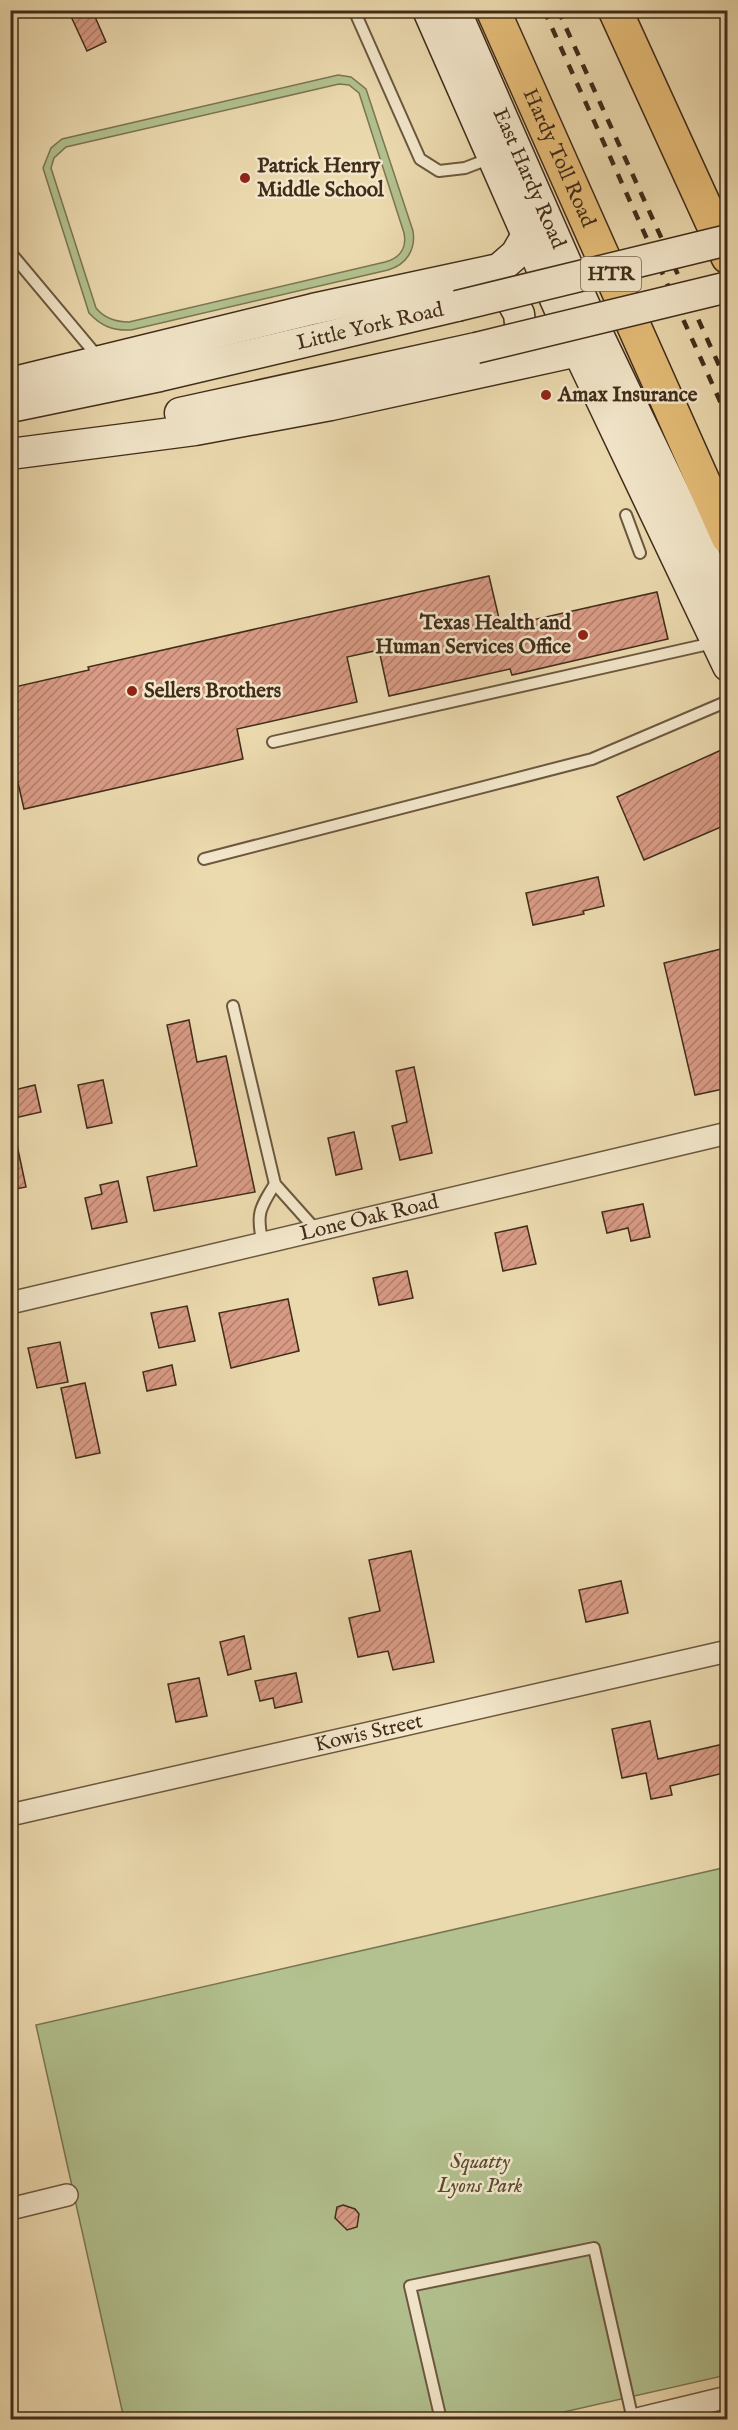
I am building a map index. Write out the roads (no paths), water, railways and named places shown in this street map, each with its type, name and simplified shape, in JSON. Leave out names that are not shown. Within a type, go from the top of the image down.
[{"type":"highway","name":"Hardy Toll Road","points":[[493,10],[728,537]]},
{"type":"highway","points":[[618,16],[728,257]]},
{"type":"main road","points":[[428,10],[578,351],[722,654]]},
{"type":"main road","name":"East Hardy Road","points":[[455,10],[592,322],[728,605]]},
{"type":"main road","points":[[10,383],[313,309],[499,269],[516,254],[527,235]]},
{"type":"main road","name":"Little York Road","points":[[10,407],[160,376],[728,240]]},
{"type":"main road","points":[[473,274],[503,285],[519,314],[523,352],[508,367]]},
{"type":"main road","name":"Little York Road","points":[[10,447],[476,348],[592,322],[728,287]]},
{"type":"main road","points":[[10,454],[195,430],[578,351]]},
{"type":"street","name":"Lone Oak Road","points":[[10,1303],[728,1133]]},
{"type":"street","name":"Kowis Street","points":[[10,1815],[728,1651]]},
{"type":"street","points":[[10,2209],[67,2194]]},
{"type":"street","points":[[633,2420],[728,2397]]},
{"type":"lane","points":[[354,10],[420,159],[439,171],[465,168],[492,158]]},
{"type":"lane","points":[[10,252],[100,360]]},
{"type":"lane","points":[[626,515],[640,553]]},
{"type":"lane","points":[[273,742],[722,654]]},
{"type":"lane","points":[[204,859],[592,759],[728,701]]},
{"type":"lane","points":[[233,1006],[275,1184],[317,1232]]},
{"type":"lane","points":[[262,1244],[259,1213],[275,1184]]},
{"type":"lane","points":[[441,2420],[410,2286],[594,2248],[633,2420]]},
{"type":"railway","points":[[544,10],[728,419]]},
{"type":"railway","points":[[558,10],[728,385]]},
{"type":"place","name":"Patrick Henry Middle School","points":[[245,178]]},
{"type":"place","name":"Amax Insurance","points":[[546,395]]},
{"type":"place","name":"Texas Health and Human Services Office","points":[[583,635]]},
{"type":"place","name":"Sellers Brothers","points":[[132,691]]},
{"type":"park label","name":"Squatty Lyons Park","points":[[480,2174]]}]
